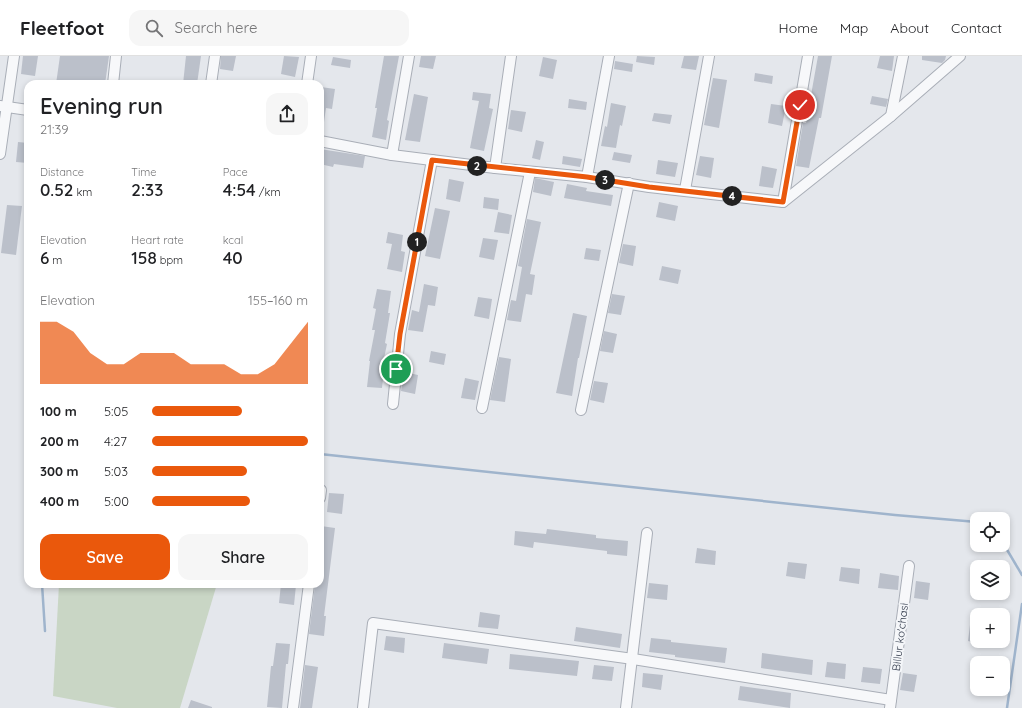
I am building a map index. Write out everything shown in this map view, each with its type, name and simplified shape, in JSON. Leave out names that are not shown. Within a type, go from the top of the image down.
[{"type":"street","points":[[0,154],[3,107],[14,56]]},
{"type":"street","points":[[113,80],[116,56]]},
{"type":"street","points":[[212,80],[216,56]]},
{"type":"street","points":[[308,80],[311,56]]},
{"type":"street","points":[[392,155],[409,56]]},
{"type":"street","points":[[495,168],[511,56]]},
{"type":"street","points":[[587,177],[610,56]]},
{"type":"street","points":[[685,190],[709,56]]},
{"type":"street","points":[[783,202],[808,56]]},
{"type":"street","points":[[891,116],[903,56]]},
{"type":"street","points":[[324,142],[392,155],[530,172],[587,177],[783,202],[891,116],[960,56]]},
{"type":"street","points":[[3,107],[24,110]]},
{"type":"street","points":[[393,404],[400,334],[432,160]]},
{"type":"street","points":[[482,408],[530,172]]},
{"type":"street","points":[[581,410],[629,183]]},
{"type":"street","points":[[626,708],[647,533]]},
{"type":"street","name":"Billur ko'chasi","points":[[891,704],[909,566]]},
{"type":"street","points":[[293,708],[308,588]]},
{"type":"street","points":[[363,708],[373,624],[633,659],[891,704]]},
{"type":"green space","points":[[59,588],[216,588],[180,708],[117,708],[53,696]]},
{"type":"building","points":[[23,56],[38,56],[35,76],[21,74]]},
{"type":"building","points":[[60,56],[109,56],[106,80],[57,80]]},
{"type":"building","points":[[186,56],[201,56],[198,80],[183,80]]},
{"type":"building","points":[[221,56],[236,56],[233,71],[220,69]]},
{"type":"building","points":[[284,56],[299,57],[295,77],[281,74]]},
{"type":"building","points":[[384,56],[399,56],[387,120],[389,121],[386,140],[372,137],[377,108],[375,108]]},
{"type":"building","points":[[421,56],[436,56],[433,69],[419,67]]},
{"type":"building","points":[[637,56],[655,57],[654,65],[636,62]]},
{"type":"building","points":[[684,56],[699,56],[696,70],[681,68]]},
{"type":"building","points":[[818,56],[832,56],[821,118],[819,118],[809,168],[796,166],[803,123],[806,123]]},
{"type":"building","points":[[880,56],[894,56],[892,71],[877,68]]},
{"type":"building","points":[[922,56],[946,56],[942,63],[922,60]]},
{"type":"building","points":[[333,57],[351,60],[350,68],[331,65]]},
{"type":"building","points":[[543,57],[557,60],[553,79],[539,76]]},
{"type":"building","points":[[615,61],[633,64],[632,72],[614,69]]},
{"type":"building","points":[[755,73],[773,76],[772,84],[754,81]]},
{"type":"building","points":[[713,78],[727,80],[719,128],[704,125]]},
{"type":"building","points":[[324,87],[335,89],[332,109],[326,108],[324,122]]},
{"type":"building","points":[[473,92],[491,94],[489,108],[493,109],[484,151],[470,148],[479,101],[472,100]]},
{"type":"building","points":[[414,94],[428,97],[420,142],[405,140]]},
{"type":"building","points":[[872,96],[888,99],[886,107],[870,104]]},
{"type":"building","points":[[569,99],[587,102],[586,110],[568,108]]},
{"type":"building","points":[[611,103],[626,106],[622,126],[620,125],[616,148],[601,146],[605,126],[607,127]]},
{"type":"building","points":[[771,104],[786,106],[782,126],[768,123]]},
{"type":"building","points":[[511,110],[526,112],[522,132],[508,129]]},
{"type":"building","points":[[654,113],[672,115],[670,124],[652,121]]},
{"type":"building","points":[[536,140],[544,142],[540,160],[532,158]]},
{"type":"building","points":[[18,142],[24,143],[24,163],[16,162]]},
{"type":"building","points":[[324,150],[365,156],[363,168],[334,164],[333,167],[324,165]]},
{"type":"building","points":[[614,152],[632,155],[630,163],[612,160]]},
{"type":"building","points":[[563,156],[582,159],[580,167],[562,164]]},
{"type":"building","points":[[700,156],[714,158],[711,178],[696,175]]},
{"type":"building","points":[[658,160],[678,163],[675,177],[656,174]]},
{"type":"building","points":[[762,166],[777,169],[773,188],[759,186]]},
{"type":"building","points":[[535,178],[554,182],[551,196],[533,192]]},
{"type":"building","points":[[449,179],[464,182],[460,202],[446,199]]},
{"type":"building","points":[[567,184],[587,188],[586,191],[613,195],[611,206],[564,198]]},
{"type":"building","points":[[484,197],[499,199],[498,210],[483,208]]},
{"type":"building","points":[[659,202],[678,206],[675,221],[656,217]]},
{"type":"building","points":[[7,205],[22,206],[16,255],[1,253]]},
{"type":"building","points":[[435,208],[450,211],[440,259],[425,256]]},
{"type":"building","points":[[498,212],[512,215],[509,234],[494,232]]},
{"type":"building","points":[[527,219],[541,222],[530,274],[535,275],[532,295],[526,294],[521,322],[507,320],[511,300],[516,301],[522,267],[518,266]]},
{"type":"building","points":[[388,232],[403,235],[401,251],[405,252],[402,272],[387,269],[392,244],[386,243]]},
{"type":"building","points":[[483,238],[498,240],[494,260],[479,257]]},
{"type":"building","points":[[623,244],[636,246],[633,266],[619,263]]},
{"type":"building","points":[[586,248],[601,250],[599,261],[584,259]]},
{"type":"building","points":[[662,266],[681,270],[678,284],[659,280]]},
{"type":"building","points":[[424,284],[438,287],[435,306],[428,305],[423,332],[408,330],[412,310],[419,312]]},
{"type":"building","points":[[377,289],[391,291],[388,313],[390,313],[385,343],[387,344],[382,368],[384,368],[382,388],[367,387],[369,361],[375,330],[372,330],[376,309],[373,308]]},
{"type":"building","points":[[612,294],[625,296],[621,315],[608,313]]},
{"type":"building","points":[[478,297],[492,299],[489,319],[474,316]]},
{"type":"building","points":[[573,313],[587,316],[572,396],[556,393]]},
{"type":"building","points":[[604,331],[617,334],[613,353],[600,351]]},
{"type":"building","points":[[431,351],[446,354],[444,365],[429,362]]},
{"type":"building","points":[[499,357],[511,359],[505,402],[490,400]]},
{"type":"building","points":[[404,372],[418,375],[415,394],[401,391]]},
{"type":"building","points":[[465,378],[479,381],[475,400],[461,398]]},
{"type":"building","points":[[594,381],[608,383],[604,403],[590,400]]},
{"type":"building","points":[[329,493],[344,494],[342,514],[327,512]]},
{"type":"building","points":[[324,526],[335,528],[324,616],[326,616],[324,636],[309,634],[315,588],[324,588]]},
{"type":"building","points":[[547,529],[596,535],[596,538],[628,541],[627,556],[607,554],[607,551],[534,542],[533,548],[514,545],[515,531],[546,534]]},
{"type":"building","points":[[697,548],[716,551],[715,565],[695,563]]},
{"type":"building","points":[[788,562],[807,564],[805,579],[786,576]]},
{"type":"building","points":[[841,567],[860,569],[859,584],[839,581]]},
{"type":"building","points":[[880,573],[899,576],[898,590],[878,588]]},
{"type":"building","points":[[916,581],[930,583],[928,600],[914,598]]},
{"type":"building","points":[[649,583],[668,585],[667,600],[647,598]]},
{"type":"building","points":[[281,588],[296,588],[294,605],[279,603]]},
{"type":"building","points":[[480,612],[500,615],[498,629],[478,627]]},
{"type":"building","points":[[970,625],[970,641],[968,641]]},
{"type":"building","points":[[576,627],[622,634],[620,648],[574,641]]},
{"type":"building","points":[[386,636],[405,638],[404,653],[384,650]]},
{"type":"building","points":[[651,638],[671,640],[671,642],[727,648],[725,663],[675,657],[675,655],[649,652]]},
{"type":"building","points":[[276,643],[290,644],[288,664],[286,664],[282,708],[267,707],[271,666],[273,666]]},
{"type":"building","points":[[444,643],[489,649],[487,664],[442,658]]},
{"type":"building","points":[[762,653],[813,660],[812,675],[761,668]]},
{"type":"building","points":[[510,654],[579,661],[577,676],[509,669]]},
{"type":"building","points":[[827,662],[846,664],[845,679],[825,677]]},
{"type":"building","points":[[305,665],[318,667],[312,708],[300,708]]},
{"type":"building","points":[[594,665],[614,667],[612,681],[592,679]]},
{"type":"building","points":[[863,667],[882,669],[880,684],[861,682]]},
{"type":"building","points":[[643,673],[663,675],[661,690],[642,687]]},
{"type":"building","points":[[903,673],[917,675],[914,692],[900,690]]},
{"type":"building","points":[[740,686],[791,693],[790,708],[738,700]]},
{"type":"building","points":[[191,700],[212,707],[212,708],[188,708]]},
{"type":"waterway","points":[[324,454],[895,515],[970,521]]},
{"type":"waterway","points":[[1008,552],[1022,575]]},
{"type":"waterway","points":[[42,588],[45,631]]},
{"type":"waterway","points":[[1007,708],[1022,604]]},
{"type":"route","points":[[396,369],[400,334],[432,160],[587,177],[649,187],[783,202],[800,105]]}]
